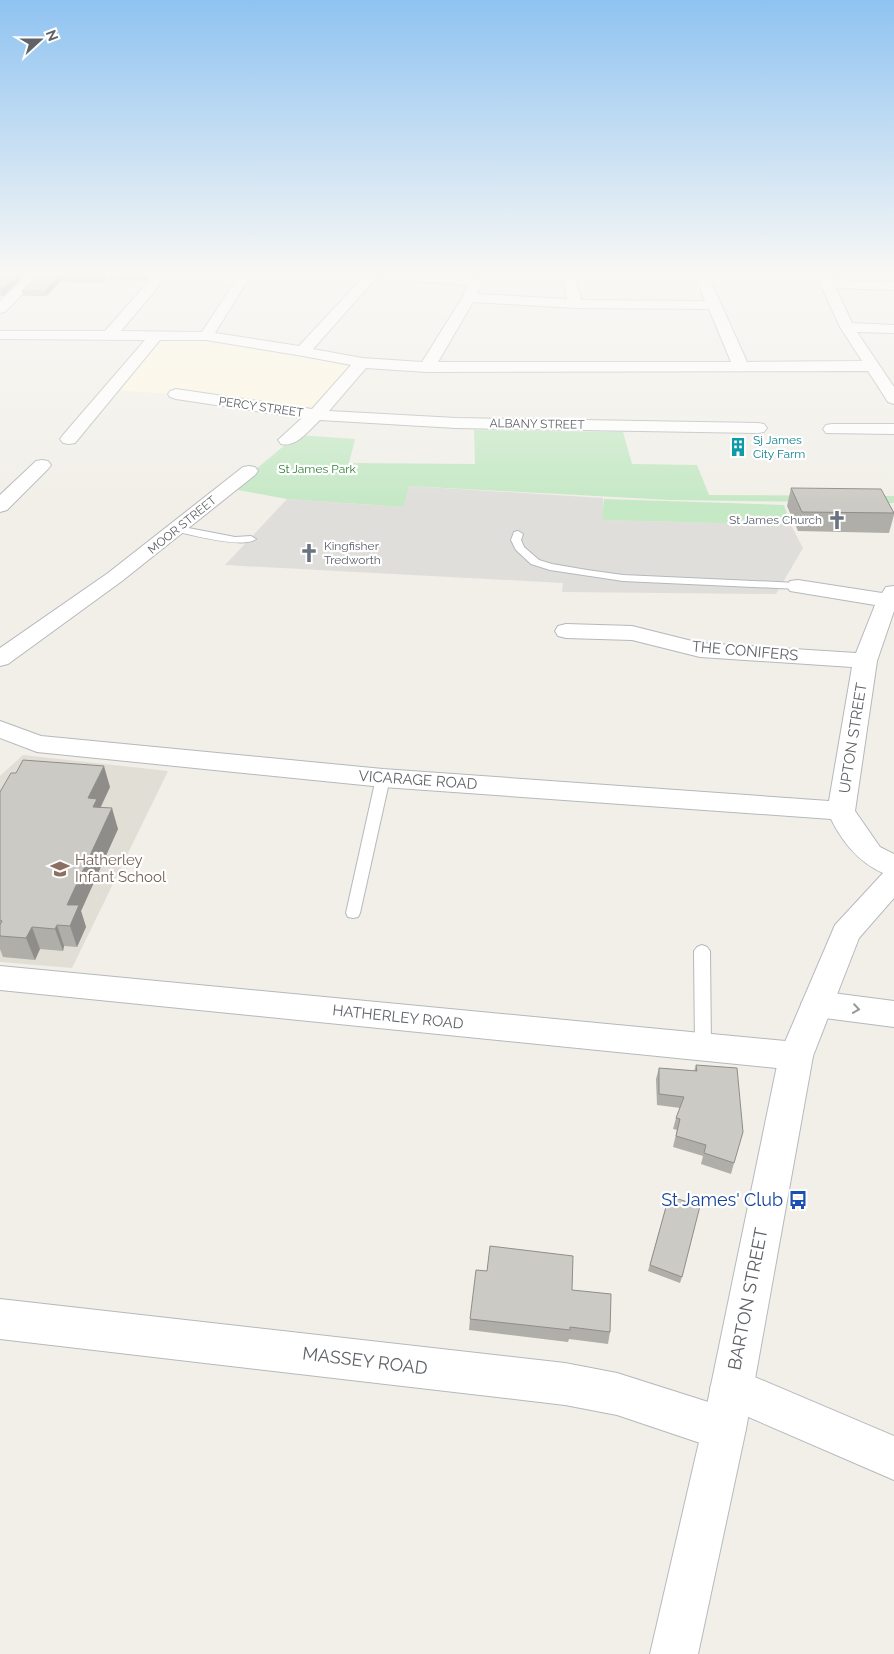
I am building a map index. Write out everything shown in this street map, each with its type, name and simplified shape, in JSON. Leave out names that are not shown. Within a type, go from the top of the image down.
[{"type":"street","points":[[69,439],[142,352]]},
{"type":"street","points":[[309,352],[362,363],[426,366],[872,366]]},
{"type":"street","points":[[426,366],[435,352]]},
{"type":"street","points":[[734,352],[741,366]]},
{"type":"street","points":[[863,352],[893,394]]},
{"type":"street","points":[[287,440],[316,415],[362,363]]},
{"type":"street","name":"PERCY STREET","points":[[176,394],[316,415]]},
{"type":"street","name":"ALBANY STREET","points":[[316,415],[456,423],[758,428]]},
{"type":"street","points":[[832,429],[894,429]]},
{"type":"street","points":[[0,506],[42,465]]},
{"type":"street","name":"MOOR STREET","points":[[0,659],[115,577],[249,471]]},
{"type":"street","points":[[798,586],[890,596]]},
{"type":"street","name":"UPTON STREET","points":[[890,596],[865,661],[841,811],[846,822],[870,854],[894,867]]},
{"type":"street","name":"THE CONIFERS","points":[[566,631],[632,633],[700,650],[865,661]]},
{"type":"street","name":"VICARAGE ROAD","points":[[0,729],[37,744],[383,778],[841,811]]},
{"type":"street","name":"BARTON STREET","points":[[674,1654],[728,1408],[796,1056],[846,933],[894,879]]},
{"type":"street","name":"HATHERLEY ROAD","points":[[0,978],[796,1056]]},
{"type":"street","points":[[817,1004],[894,1014]]},
{"type":"street","name":"MASSEY ROAD","points":[[0,1319],[565,1384],[617,1394],[728,1408],[894,1458]]},
{"type":"lane","points":[[178,529],[235,540],[251,539]]},
{"type":"lane","points":[[518,534],[516,540],[520,548],[535,562],[550,567],[622,578],[798,586]]},
{"type":"lane","points":[[353,913],[383,778]]},
{"type":"lane","points":[[702,951],[703,1047]]},
{"type":"shaded area","points":[[142,352],[300,352],[362,363],[316,415],[176,394],[110,390]]},
{"type":"shaded area","points":[[409,486],[603,498],[603,520],[791,525],[803,548],[776,594],[562,592],[563,583],[225,565],[287,499],[402,507]]},
{"type":"shaded area","name":"Hatherley Infant School","points":[[23,755],[168,771],[72,968],[0,962],[0,776]]},
{"type":"green space","name":"St James Park","points":[[474,430],[623,432],[632,464],[697,465],[709,495],[894,496],[894,503],[670,500],[409,486],[403,507],[287,499],[232,489],[297,435],[355,439],[349,463],[475,464]]},
{"type":"green space","points":[[604,499],[784,505],[791,525],[602,520]]},
{"type":"building","points":[[791,488],[881,489],[894,513],[802,512]]},
{"type":"building","points":[[23,760],[104,766],[88,798],[97,799],[93,807],[112,808],[67,905],[79,905],[70,926],[57,925],[55,929],[32,927],[26,938],[0,936],[2,921],[0,920],[0,792],[11,773],[16,773]]},
{"type":"building","points":[[696,1065],[737,1068],[743,1132],[734,1163],[704,1153],[706,1145],[676,1136],[680,1119],[676,1118],[684,1097],[659,1094],[659,1068],[697,1071]]},
{"type":"building","points":[[669,1196],[700,1206],[682,1277],[650,1265]]},
{"type":"building","points":[[490,1246],[573,1256],[572,1290],[611,1294],[610,1332],[570,1327],[570,1330],[470,1319],[476,1270],[487,1271]]},
{"type":"place","name":"Sj James City Farm","points":[[738,447]]},
{"type":"place","name":"St James Church","points":[[837,520]]},
{"type":"place","name":"Kingfisher Tredworth","points":[[309,553]]},
{"type":"place","name":"Hatherley Infant School","points":[[60,869]]},
{"type":"place","name":"St James' Club","points":[[798,1200]]}]
